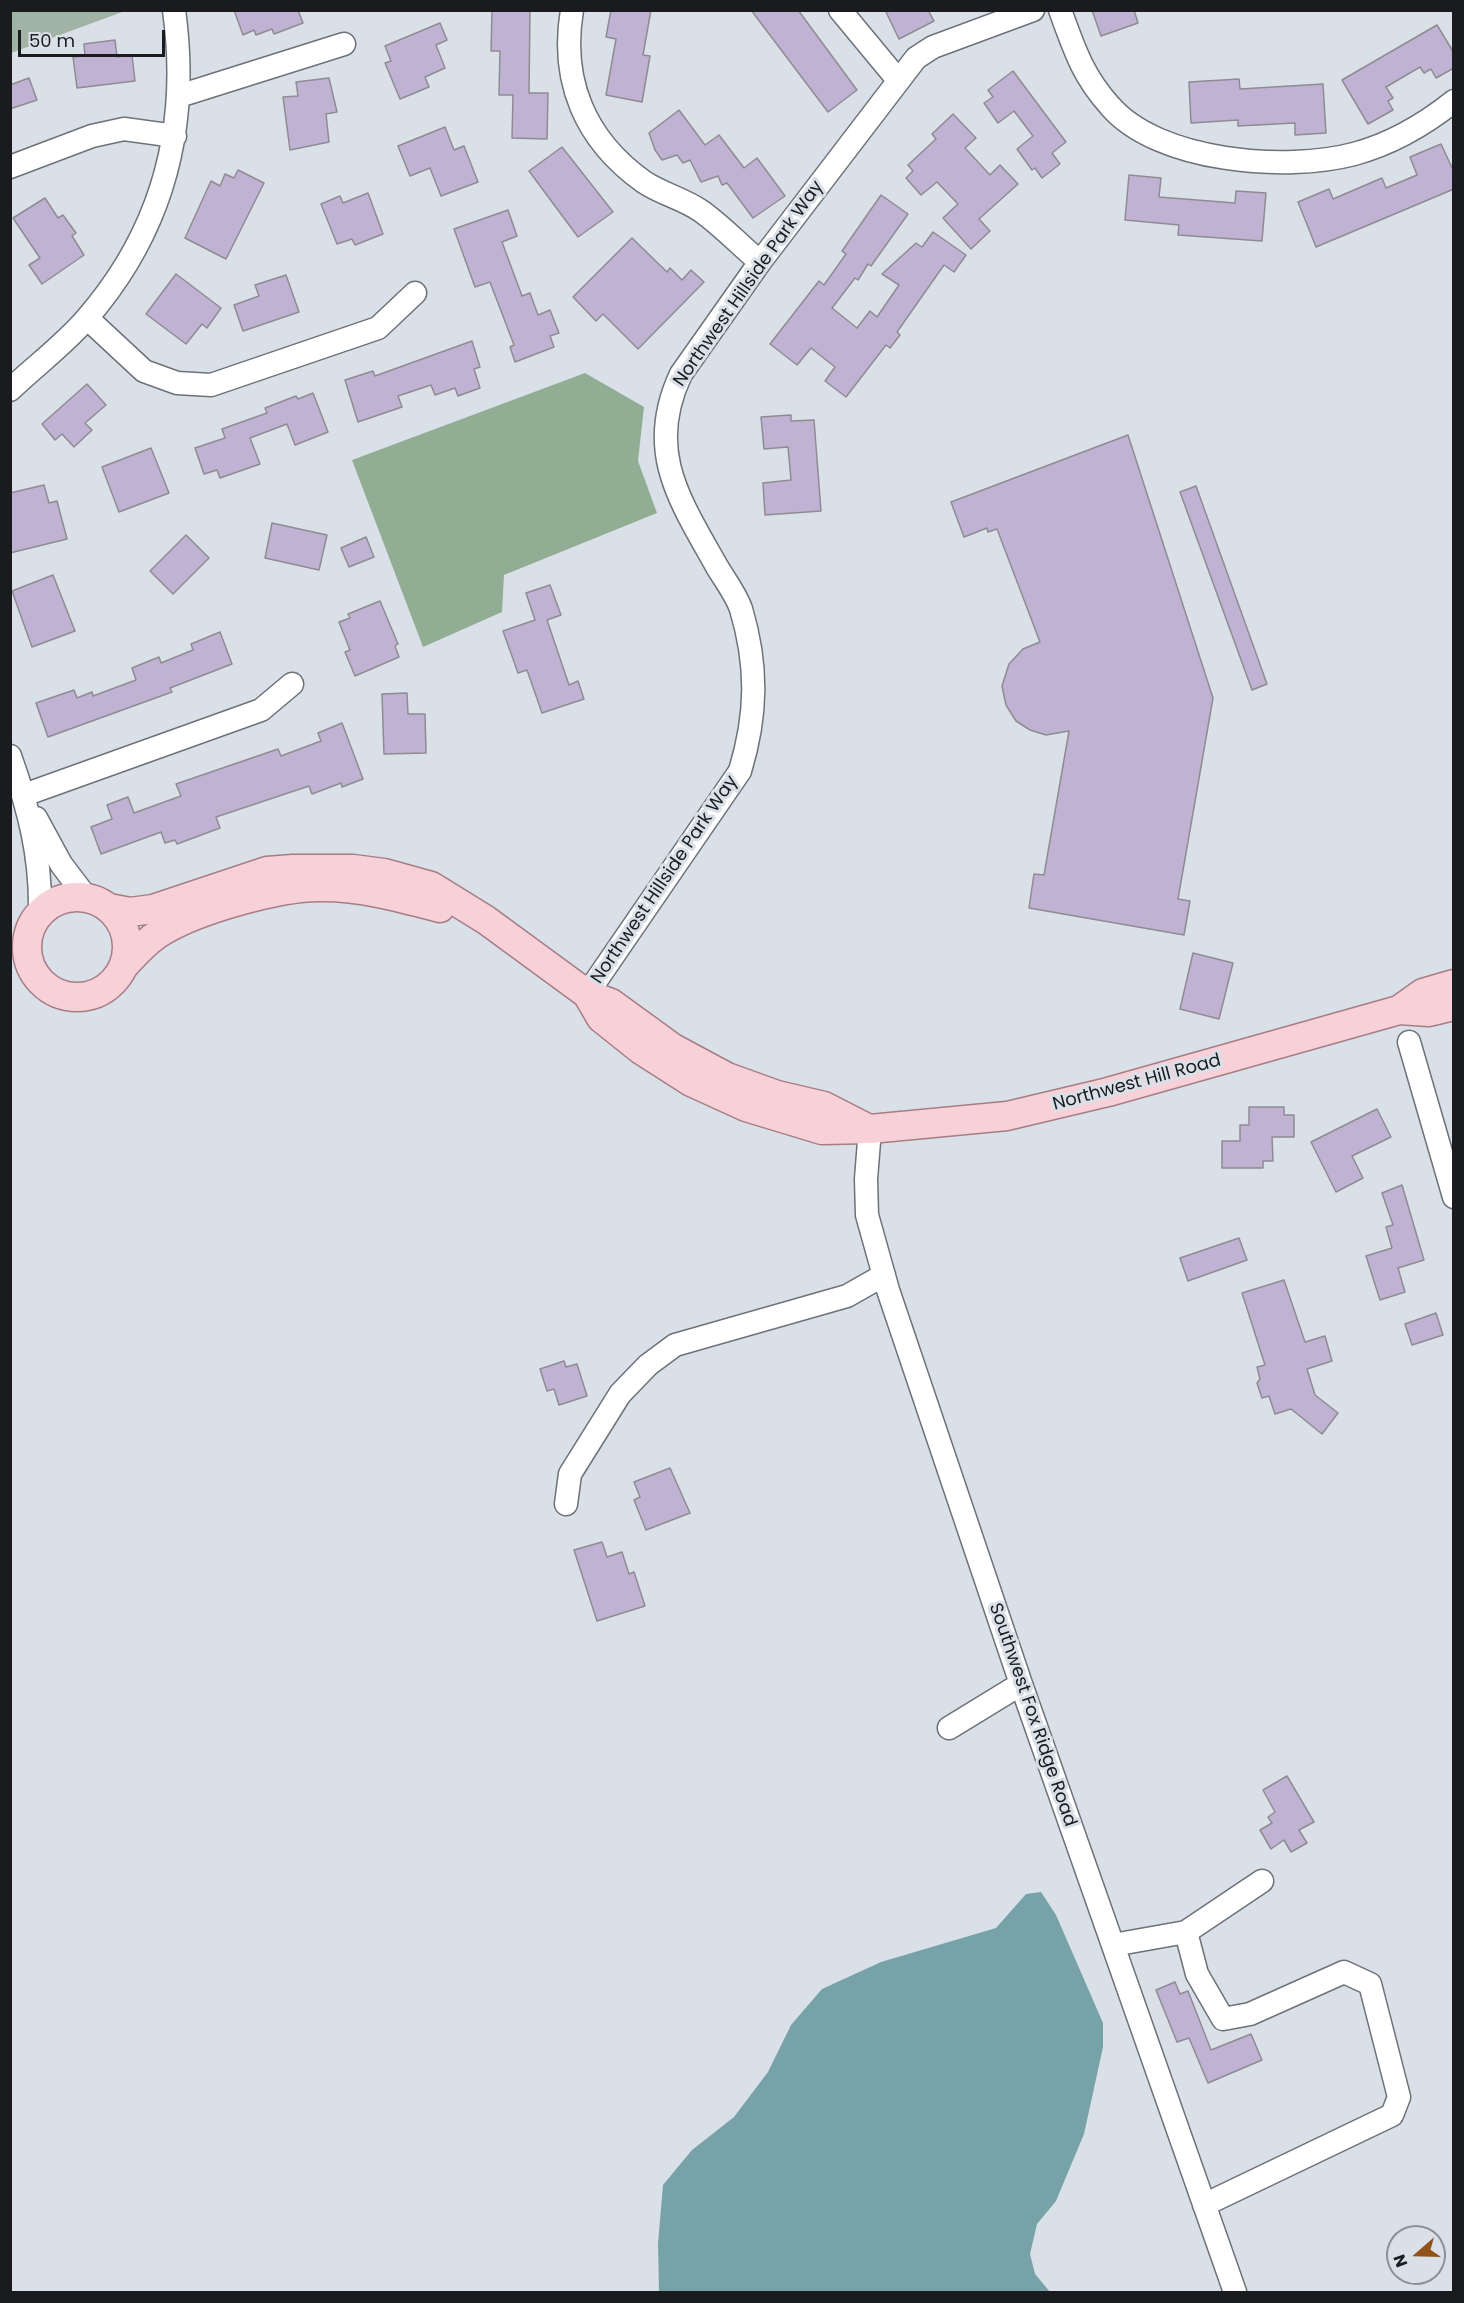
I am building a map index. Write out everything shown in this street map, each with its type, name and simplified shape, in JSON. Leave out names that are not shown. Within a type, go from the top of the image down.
[{"type":"main road","points":[[46,988],[18,945],[40,912],[61,900],[98,903],[130,912],[153,909],[267,871],[324,868],[384,873],[430,886],[486,920],[587,994],[611,1003],[674,1048],[727,1077],[777,1095],[824,1106],[870,1129]]},
{"type":"main road","points":[[10,984],[26,981],[59,995],[75,998],[90,996],[104,990],[116,980],[124,966],[161,932],[217,908],[287,891],[321,887],[349,889],[486,920]]},
{"type":"main road","points":[[98,903],[120,920],[126,935],[127,951],[124,966]]},
{"type":"main road","name":"Northwest Hill Road","points":[[1399,1010],[1423,993],[1454,984]]},
{"type":"main road","name":"Northwest Hill Road","points":[[870,1129],[1007,1116],[1108,1092],[1399,1010],[1429,1012],[1454,1006]]},
{"type":"street","points":[[10,390],[87,318],[121,273],[141,239],[159,199],[175,136],[180,96],[180,54],[174,10]]},
{"type":"street","points":[[572,10],[568,63],[577,99],[593,129],[610,153],[645,182],[701,211],[760,262]]},
{"type":"street","points":[[840,10],[898,80]]},
{"type":"street","name":"Northwest Hillside Park Way","points":[[587,994],[740,771],[752,733],[754,688],[750,648],[740,607],[688,515],[670,473],[664,439],[668,401],[681,374],[760,262],[916,58],[933,47],[1033,10]]},
{"type":"street","points":[[1060,10],[1081,69],[1111,108],[1139,132],[1176,148],[1225,157],[1288,162],[1353,154],[1390,141],[1428,121],[1454,101]]},
{"type":"street","points":[[180,96],[344,44]]},
{"type":"street","points":[[10,167],[92,136],[124,129],[175,136]]},
{"type":"street","points":[[87,318],[144,371],[177,383],[211,385],[378,328],[415,293]]},
{"type":"street","points":[[24,795],[261,710],[292,684]]},
{"type":"street","points":[[10,756],[24,795],[41,873],[40,912]]},
{"type":"street","points":[[24,795],[61,864],[98,903]]},
{"type":"street","points":[[1409,1042],[1454,1197]]},
{"type":"street","name":"Southwest Fox Ridge Road","points":[[870,1129],[866,1179],[867,1215],[884,1275],[1021,1684],[1235,2292]]},
{"type":"street","points":[[566,1504],[570,1474],[620,1394],[648,1365],[675,1345],[848,1296],[884,1275]]},
{"type":"street","points":[[949,1728],[1021,1684]]},
{"type":"street","points":[[1113,1945],[1186,1932],[1263,1881]]},
{"type":"street","points":[[1186,1932],[1197,1974],[1223,2019],[1250,2014],[1344,1972],[1370,1984],[1399,2097],[1392,2115],[1204,2205]]},
{"type":"green space","points":[[11,10],[125,10],[125,11],[11,53]]},
{"type":"green space","points":[[585,373],[644,407],[638,461],[657,513],[504,575],[502,612],[423,647],[352,460]]},
{"type":"water","points":[[1041,1892],[1056,1915],[1103,2023],[1103,2047],[1084,2134],[1056,2201],[1037,2224],[1030,2254],[1035,2274],[1050,2292],[659,2292],[658,2244],[663,2185],[692,2150],[734,2117],[768,2072],[791,2025],[822,1989],[881,1962],[996,1928],[1026,1894]]},
{"type":"building","points":[[234,10],[298,10],[303,23],[274,34],[272,29],[256,35],[254,30],[243,35]]},
{"type":"building","points":[[492,10],[530,10],[529,93],[548,93],[547,139],[512,138],[513,95],[499,95],[500,51],[491,51]]},
{"type":"building","points":[[611,10],[651,10],[643,55],[650,56],[642,102],[606,95],[616,39],[606,37]]},
{"type":"building","points":[[751,10],[798,10],[857,90],[828,112]]},
{"type":"building","points":[[885,10],[928,10],[934,21],[899,39]]},
{"type":"building","points":[[1092,10],[1134,10],[1138,23],[1101,36]]},
{"type":"building","points":[[440,23],[447,40],[436,45],[445,68],[425,77],[429,87],[400,99],[385,63],[391,61],[385,46]]},
{"type":"building","points":[[1437,25],[1454,53],[1454,68],[1436,78],[1431,69],[1424,73],[1420,67],[1386,87],[1393,98],[1388,101],[1393,110],[1368,124],[1342,80]]},
{"type":"building","points":[[115,40],[117,57],[132,55],[135,81],[77,88],[73,57],[85,56],[84,44]]},
{"type":"building","points":[[1013,71],[1066,142],[1052,153],[1060,164],[1042,178],[1035,168],[1032,170],[1017,149],[1033,136],[1014,111],[998,123],[984,103],[993,97],[988,90]]},
{"type":"building","points":[[29,78],[37,100],[10,109],[10,85]]},
{"type":"building","points":[[329,78],[337,112],[326,114],[329,142],[290,150],[283,97],[298,96],[296,82]]},
{"type":"building","points":[[1239,79],[1240,89],[1323,84],[1326,133],[1295,135],[1295,123],[1238,126],[1238,120],[1191,123],[1189,82]]},
{"type":"building","points":[[679,110],[705,145],[719,135],[744,168],[757,158],[785,196],[753,218],[727,183],[722,185],[718,176],[701,182],[690,160],[683,163],[677,155],[662,160],[655,150],[649,133]]},
{"type":"building","points":[[953,114],[976,138],[965,148],[990,175],[1000,165],[1018,184],[979,219],[990,231],[971,249],[943,218],[958,204],[937,182],[921,195],[906,178],[913,171],[908,165],[936,139],[932,134]]},
{"type":"building","points":[[445,127],[454,150],[464,146],[478,182],[441,196],[430,168],[410,176],[398,146]]},
{"type":"building","points":[[1441,144],[1454,172],[1454,189],[1316,247],[1298,202],[1329,189],[1333,199],[1382,178],[1386,188],[1417,175],[1410,157]]},
{"type":"building","points":[[562,147],[613,212],[578,237],[529,171]]},
{"type":"building","points":[[238,170],[264,183],[226,259],[185,238],[211,181],[220,186],[225,174],[234,178]]},
{"type":"building","points":[[1129,175],[1161,178],[1159,197],[1235,203],[1236,191],[1266,193],[1262,241],[1178,235],[1179,225],[1125,220]]},
{"type":"building","points":[[368,193],[383,234],[355,245],[352,239],[337,244],[321,204],[340,196],[343,203]]},
{"type":"building","points":[[881,195],[908,214],[871,266],[868,264],[858,280],[855,278],[832,308],[857,328],[870,311],[877,317],[899,285],[882,274],[916,243],[922,247],[933,232],[966,255],[954,272],[944,265],[897,332],[900,335],[890,348],[886,345],[846,397],[825,381],[835,367],[811,348],[797,365],[770,344],[819,281],[824,285],[846,254],[842,251]]},
{"type":"building","points":[[45,198],[58,218],[63,215],[76,233],[72,236],[84,255],[42,284],[29,265],[40,258],[13,218]]},
{"type":"building","points":[[508,210],[517,236],[502,242],[522,296],[530,293],[538,315],[550,310],[559,333],[550,336],[554,347],[515,362],[510,347],[514,345],[490,282],[475,287],[454,229]]},
{"type":"building","points":[[632,238],[667,272],[670,268],[682,280],[691,270],[704,282],[638,349],[603,314],[596,321],[573,297]]},
{"type":"building","points":[[176,274],[221,308],[207,328],[202,324],[186,344],[146,314]]},
{"type":"building","points":[[286,275],[299,312],[243,331],[234,305],[259,296],[255,285]]},
{"type":"building","points":[[472,341],[480,367],[474,369],[480,388],[458,396],[455,388],[435,395],[431,385],[398,396],[402,407],[358,422],[345,380],[373,371],[375,376]]},
{"type":"building","points":[[87,384],[106,405],[85,423],[92,430],[74,447],[62,434],[55,440],[42,424]]},
{"type":"building","points":[[313,393],[328,432],[295,445],[287,424],[250,438],[260,464],[220,478],[217,470],[204,474],[195,448],[225,438],[222,429],[267,413],[265,408],[296,396],[298,399]]},
{"type":"building","points":[[791,415],[791,421],[814,420],[821,511],[765,515],[763,483],[791,480],[788,447],[764,449],[761,417]]},
{"type":"building","points":[[1128,435],[1213,698],[1178,899],[1190,901],[1184,935],[1029,908],[1034,874],[1044,875],[1069,731],[1046,735],[1030,730],[1016,721],[1006,705],[1002,686],[1009,664],[1023,649],[1040,642],[997,529],[988,532],[987,528],[964,537],[951,502]]},
{"type":"building","points":[[151,448],[169,493],[119,512],[102,467]]},
{"type":"building","points":[[44,485],[49,503],[57,501],[67,539],[10,553],[10,493]]},
{"type":"building","points":[[1196,486],[1267,684],[1252,690],[1180,492]]},
{"type":"building","points":[[272,523],[327,535],[319,570],[265,558]]},
{"type":"building","points":[[186,535],[209,558],[173,594],[150,571]]},
{"type":"building","points":[[366,537],[374,557],[349,567],[341,548]]},
{"type":"building","points":[[53,575],[75,631],[32,647],[12,591]]},
{"type":"building","points":[[550,585],[561,615],[547,620],[569,685],[578,681],[584,699],[542,713],[527,670],[518,673],[503,631],[535,620],[526,593]]},
{"type":"building","points":[[380,601],[398,644],[395,646],[399,657],[355,676],[345,652],[350,650],[339,622],[350,618],[348,614]]},
{"type":"building","points":[[220,632],[232,664],[170,688],[172,692],[48,737],[36,703],[74,690],[77,698],[92,692],[93,696],[136,680],[132,668],[159,657],[161,663],[193,650],[191,644]]},
{"type":"building","points":[[407,693],[408,714],[425,714],[426,753],[384,754],[382,694]]},
{"type":"building","points":[[342,723],[363,779],[342,787],[341,783],[312,794],[309,786],[216,817],[220,828],[177,844],[175,840],[165,843],[161,832],[101,854],[91,827],[112,819],[107,805],[128,797],[134,813],[181,796],[176,784],[278,749],[281,756],[321,741],[318,733]]},
{"type":"building","points":[[1193,953],[1233,963],[1219,1019],[1180,1009]]},
{"type":"building","points":[[1249,1107],[1284,1107],[1284,1115],[1294,1115],[1294,1137],[1272,1137],[1273,1161],[1263,1161],[1263,1168],[1222,1168],[1222,1141],[1240,1141],[1240,1125],[1249,1125]]},
{"type":"building","points":[[1377,1109],[1391,1137],[1352,1156],[1363,1178],[1336,1192],[1311,1142]]},
{"type":"building","points":[[1402,1185],[1424,1260],[1398,1268],[1405,1292],[1380,1300],[1366,1256],[1392,1248],[1386,1227],[1393,1225],[1382,1193]]},
{"type":"building","points":[[1239,1238],[1247,1260],[1188,1281],[1180,1258]]},
{"type":"building","points":[[1284,1280],[1305,1342],[1325,1336],[1332,1361],[1307,1369],[1315,1395],[1338,1413],[1322,1434],[1291,1409],[1275,1414],[1269,1396],[1262,1398],[1257,1383],[1260,1379],[1257,1367],[1265,1365],[1242,1293]]},
{"type":"building","points":[[1436,1313],[1443,1335],[1412,1345],[1405,1324]]},
{"type":"building","points":[[564,1361],[566,1367],[577,1364],[587,1396],[559,1405],[554,1389],[547,1391],[540,1369]]},
{"type":"building","points":[[670,1468],[690,1513],[646,1530],[634,1500],[640,1497],[634,1482]]},
{"type":"building","points":[[602,1542],[607,1557],[622,1552],[629,1574],[634,1572],[645,1606],[597,1621],[574,1550]]},
{"type":"building","points":[[1287,1776],[1314,1822],[1299,1830],[1307,1843],[1291,1852],[1284,1840],[1271,1849],[1260,1830],[1272,1823],[1268,1817],[1275,1812],[1263,1790]]},
{"type":"building","points":[[1175,1982],[1180,1994],[1188,1991],[1211,2050],[1251,2034],[1262,2060],[1208,2083],[1189,2038],[1177,2042],[1156,1990]]}]
